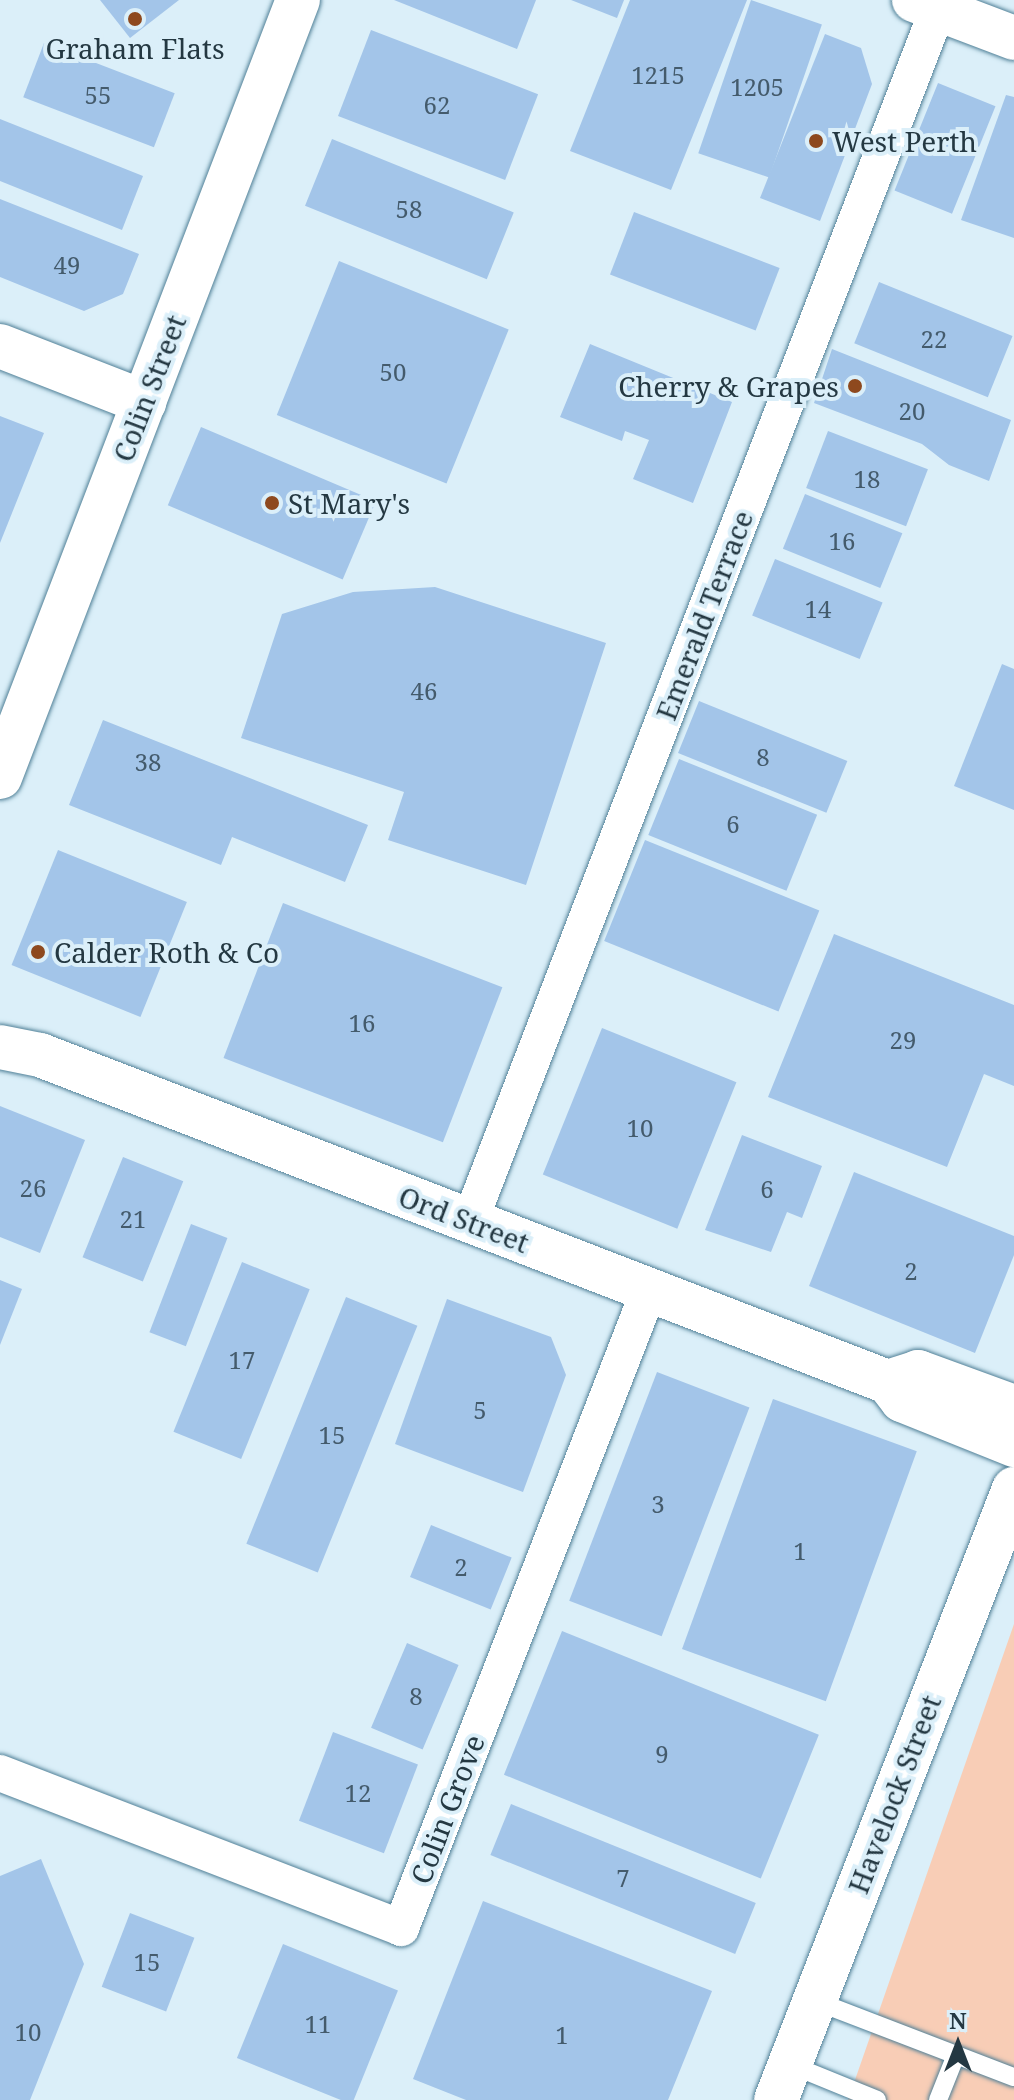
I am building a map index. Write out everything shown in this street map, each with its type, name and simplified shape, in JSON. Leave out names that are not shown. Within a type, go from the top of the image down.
[{"type":"street","name":"Colin Street","points":[[0,777],[298,0]]},
{"type":"street","points":[[926,5],[1014,38]]},
{"type":"street","name":"Emerald Terrace","points":[[470,1221],[926,5]]},
{"type":"street","points":[[0,346],[144,402]]},
{"type":"street","name":"Ord Street","points":[[0,1026],[20,1051],[888,1382],[902,1400],[1014,1445]]},
{"type":"street","name":"Colin Grove","points":[[0,1773],[401,1928],[649,1290]]},
{"type":"street","points":[[888,1382],[918,1372],[1014,1407]]},
{"type":"street","name":"Havelock Street","points":[[782,2082],[1014,1489]]},
{"type":"lane","points":[[813,2000],[1014,2077]]},
{"type":"lane","points":[[938,2100],[956,2055]]},
{"type":"lane","points":[[782,2082],[877,2100]]},
{"type":"shaded area","points":[[1014,1624],[1014,2100],[848,2100]]},
{"type":"building","name":"Graham Flats","points":[[100,0],[179,0],[130,38]]},
{"type":"building","points":[[394,0],[536,0],[517,49]]},
{"type":"building","points":[[571,0],[624,0],[617,18]]},
{"type":"building","points":[[630,0],[747,0],[671,190],[570,151]]},
{"type":"building","points":[[751,0],[822,24],[769,178],[698,153]]},
{"type":"building","points":[[371,30],[538,94],[505,180],[338,116]]},
{"type":"building","name":"West Perth","points":[[825,34],[861,48],[872,84],[820,221],[760,198]]},
{"type":"building","points":[[44,43],[175,93],[154,147],[23,97]]},
{"type":"building","points":[[938,83],[995,106],[952,214],[895,191]]},
{"type":"building","points":[[1006,95],[1014,97],[1014,238],[961,220]]},
{"type":"building","points":[[0,119],[143,176],[122,230],[0,181]]},
{"type":"building","points":[[332,139],[514,212],[487,279],[305,206]]},
{"type":"building","points":[[0,199],[139,254],[123,294],[84,311],[0,277]]},
{"type":"building","points":[[634,212],[780,268],[756,330],[610,275]]},
{"type":"building","points":[[339,261],[509,330],[446,483],[277,415]]},
{"type":"building","points":[[879,282],[1013,336],[988,397],[854,343]]},
{"type":"building","points":[[590,344],[732,402],[693,503],[633,479],[649,440],[625,431],[622,441],[560,417]]},
{"type":"building","points":[[832,349],[1011,420],[989,481],[949,465],[922,444],[814,403]]},
{"type":"building","points":[[0,416],[44,433],[0,543]]},
{"type":"building","name":"St Mary's","points":[[201,427],[376,501],[343,579],[168,505]]},
{"type":"building","points":[[828,431],[928,469],[906,526],[806,488]]},
{"type":"building","points":[[805,494],[902,533],[880,588],[783,549]]},
{"type":"building","points":[[775,559],[883,602],[860,659],[752,616]]},
{"type":"building","points":[[435,587],[606,643],[526,885],[388,840],[404,792],[241,738],[282,614],[353,592]]},
{"type":"building","points":[[1002,664],[1014,669],[1014,810],[954,786]]},
{"type":"building","points":[[699,701],[847,761],[826,813],[678,753]]},
{"type":"building","points":[[103,720],[368,825],[345,882],[232,837],[221,865],[69,805]]},
{"type":"building","points":[[679,759],[817,815],[786,891],[648,835]]},
{"type":"building","points":[[645,840],[819,910],[778,1011],[604,941]]},
{"type":"building","points":[[58,850],[187,902],[140,1017],[12,965]]},
{"type":"building","points":[[283,903],[502,987],[443,1142],[224,1058]]},
{"type":"building","points":[[834,934],[1014,1005],[1014,1086],[984,1074],[947,1167],[768,1097]]},
{"type":"building","points":[[602,1028],[736,1082],[677,1229],[543,1174]]},
{"type":"building","points":[[0,1106],[85,1140],[40,1253],[0,1237]]},
{"type":"building","points":[[742,1135],[822,1166],[802,1218],[787,1212],[771,1252],[705,1230]]},
{"type":"building","points":[[123,1157],[183,1181],[143,1281],[83,1257]]},
{"type":"building","points":[[854,1172],[1014,1236],[1014,1255],[975,1353],[809,1286]]},
{"type":"building","points":[[191,1224],[227,1238],[186,1346],[149,1332]]},
{"type":"building","points":[[242,1262],[310,1289],[241,1459],[173,1432]]},
{"type":"building","points":[[0,1280],[22,1289],[0,1345]]},
{"type":"building","points":[[346,1297],[417,1326],[318,1572],[246,1544]]},
{"type":"building","points":[[447,1299],[551,1337],[566,1375],[523,1492],[395,1444]]},
{"type":"building","points":[[657,1372],[749,1407],[662,1636],[569,1601]]},
{"type":"building","points":[[773,1399],[917,1451],[826,1701],[682,1649]]},
{"type":"building","points":[[431,1525],[512,1558],[491,1610],[410,1577]]},
{"type":"building","points":[[562,1631],[819,1735],[761,1878],[504,1775]]},
{"type":"building","points":[[407,1643],[459,1665],[423,1750],[371,1728]]},
{"type":"building","points":[[333,1732],[418,1765],[384,1853],[299,1821]]},
{"type":"building","points":[[511,1804],[756,1903],[735,1954],[490,1855]]},
{"type":"building","points":[[41,1859],[84,1964],[30,2100],[0,2100],[0,1876]]},
{"type":"building","points":[[483,1901],[712,1991],[668,2100],[466,2100],[413,2079]]},
{"type":"building","points":[[130,1913],[194,1938],[166,2011],[102,1987]]},
{"type":"building","points":[[283,1944],[398,1990],[354,2100],[341,2100],[237,2058]]},
{"type":"place","name":"Graham Flats","points":[[135,19]]},
{"type":"place","name":"West Perth","points":[[816,141]]},
{"type":"place","name":"Cherry & Grapes","points":[[855,386]]},
{"type":"place","name":"St Mary's","points":[[272,503]]},
{"type":"place","name":"Calder Roth & Co","points":[[38,952]]}]
